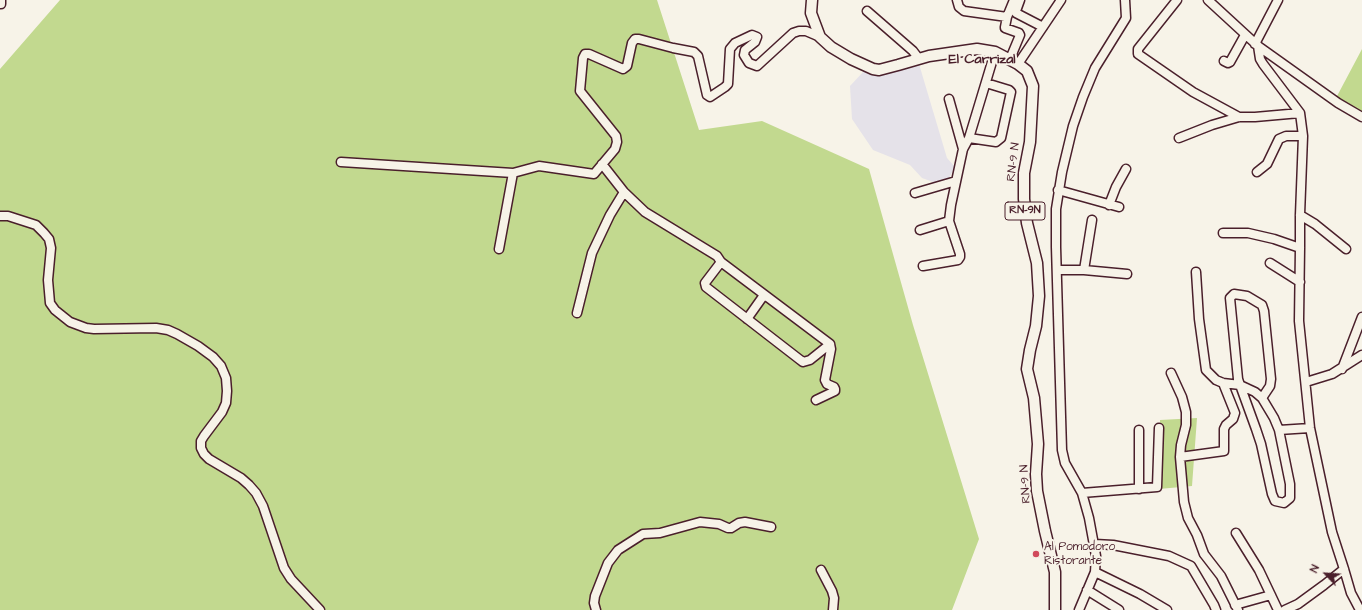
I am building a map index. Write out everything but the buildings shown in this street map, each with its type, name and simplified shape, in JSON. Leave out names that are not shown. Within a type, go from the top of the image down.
[{"type":"main road","points":[[812,0],[811,13],[820,37]]},
{"type":"main road","name":"RN-9 N","points":[[820,37],[831,47],[851,59],[873,69],[879,70],[929,56],[977,49],[995,52],[1014,62],[1026,71],[1033,86],[1030,142],[1024,173],[1024,199],[1027,223],[1037,263],[1039,296],[1036,326],[1027,369],[1034,398],[1038,444],[1036,474],[1037,490],[1045,531],[1056,572],[1055,610]]},
{"type":"street","points":[[957,0],[959,7],[964,11],[1007,17]]},
{"type":"street","points":[[1014,0],[1007,17],[1006,28],[1019,33],[1020,35],[1014,62]]},
{"type":"street","points":[[1020,0],[1016,13],[1043,27]]},
{"type":"street","points":[[1014,62],[1043,27],[1061,0]]},
{"type":"street","points":[[1079,610],[1095,572],[1096,556],[1095,544],[1082,493],[1066,463],[1062,450],[1056,209],[1058,190],[1067,148],[1083,97],[1095,68],[1126,18],[1125,0]]},
{"type":"street","points":[[1177,0],[1138,49],[1138,54],[1193,92],[1239,117]]},
{"type":"street","points":[[1208,0],[1257,45],[1338,103],[1362,117]]},
{"type":"street","points":[[1278,0],[1257,45],[1260,59],[1263,64],[1300,114],[1303,136],[1300,215],[1299,321],[1310,428],[1332,532],[1351,593],[1360,610]]},
{"type":"street","points":[[867,12],[913,51],[919,60]]},
{"type":"street","points":[[341,162],[513,173],[539,166],[594,174],[615,149],[617,142],[616,136],[580,91],[583,58],[585,54],[589,54],[623,69],[627,66],[632,43],[635,39],[694,52],[698,56],[707,95],[710,97],[728,84],[730,49],[735,43],[752,35],[757,37],[755,42],[745,50],[744,55],[749,63],[757,66],[793,33],[806,31],[820,37]]},
{"type":"street","points":[[1224,61],[1228,63],[1230,62],[1245,34]]},
{"type":"street","points":[[923,266],[958,260],[960,257],[949,221],[951,205],[963,149],[969,138],[995,52]]},
{"type":"street","points":[[969,138],[996,142],[1001,138],[1010,92],[1009,90],[986,83]]},
{"type":"street","points":[[949,99],[963,149]]},
{"type":"street","points":[[1179,138],[1212,125],[1239,117],[1300,114]]},
{"type":"street","points":[[1257,172],[1267,164],[1279,139],[1286,136],[1303,136]]},
{"type":"street","points":[[602,164],[624,192],[645,212],[717,256],[721,262],[830,344],[831,349],[825,380],[827,384],[834,387],[835,391],[816,400]]},
{"type":"street","points":[[1109,205],[1116,187],[1126,169]]},
{"type":"street","points":[[499,249],[513,173]]},
{"type":"street","points":[[915,193],[956,181]]},
{"type":"street","points":[[1058,190],[1119,207]]},
{"type":"street","points":[[577,313],[592,254],[610,215],[624,192]]},
{"type":"street","points":[[1300,215],[1315,224],[1346,249]]},
{"type":"street","points":[[0,216],[8,216],[36,225],[49,239],[51,248],[48,280],[50,303],[55,310],[70,322],[86,328],[94,329],[156,328],[168,330],[198,346],[214,358],[221,366],[226,378],[226,403],[222,412],[201,441],[201,448],[209,459],[241,478],[249,484],[256,493],[263,506],[284,568],[291,579],[320,610]]},
{"type":"street","points":[[1084,270],[1092,220]]},
{"type":"street","points":[[920,230],[949,221]]},
{"type":"street","points":[[1223,233],[1243,232],[1254,234],[1300,248]]},
{"type":"street","points":[[721,262],[704,285],[802,362],[810,360],[830,344]]},
{"type":"street","points":[[1270,263],[1300,282]]},
{"type":"street","points":[[1057,270],[1084,270],[1127,274]]},
{"type":"street","points":[[1196,272],[1199,319],[1206,370],[1216,380],[1223,383],[1240,385],[1255,392],[1262,398],[1274,418],[1279,430],[1290,484],[1290,498],[1284,503],[1275,501],[1272,494],[1261,444],[1240,385],[1238,379],[1230,304],[1230,298],[1234,294],[1247,296],[1262,305],[1264,311],[1271,379],[1270,386],[1262,398]]},
{"type":"street","points":[[747,319],[764,295]]},
{"type":"street","points":[[1342,369],[1362,317]]},
{"type":"street","points":[[1306,382],[1332,374],[1362,355]]},
{"type":"street","points":[[1171,373],[1182,397],[1186,412],[1186,425],[1181,445],[1180,457],[1184,502],[1189,520],[1197,535],[1204,554],[1221,576],[1236,607],[1271,595]]},
{"type":"street","points":[[1180,457],[1224,451],[1224,429],[1233,419],[1235,412],[1223,383]]},
{"type":"street","points":[[1082,493],[1158,487],[1159,428]]},
{"type":"street","points":[[1279,430],[1310,428]]},
{"type":"street","points":[[1139,430],[1139,489]]},
{"type":"street","points":[[596,610],[594,603],[595,596],[608,563],[618,550],[643,534],[660,533],[700,522],[719,524],[728,528],[745,522],[771,527]]},
{"type":"street","points":[[1236,533],[1259,570],[1278,610]]},
{"type":"street","points":[[1095,544],[1113,545],[1169,556],[1191,566],[1216,610]]},
{"type":"street","points":[[1285,610],[1298,604],[1344,569]]},
{"type":"street","points":[[822,570],[834,598],[833,610]]},
{"type":"street","points":[[1095,572],[1140,594],[1167,610]]},
{"type":"street","points":[[1087,590],[1119,610]]},
{"type":"shaded area","points":[[919,64],[947,158],[955,167],[949,178],[936,183],[922,178],[910,165],[873,150],[852,119],[850,86],[864,71],[876,72]]},
{"type":"green space","points":[[60,0],[657,0],[699,130],[762,121],[869,169],[913,325],[979,539],[952,610],[0,610],[0,69]]},
{"type":"green space","points":[[1362,49],[1362,113],[1336,98]]},
{"type":"green space","points":[[1197,418],[1192,486],[1159,489],[1160,420]]},
{"type":"place","name":"Al Pomodoro Ristorante","points":[[1036,554]]},
{"type":"district","name":"El Carrizal","points":[[982,60]]}]
